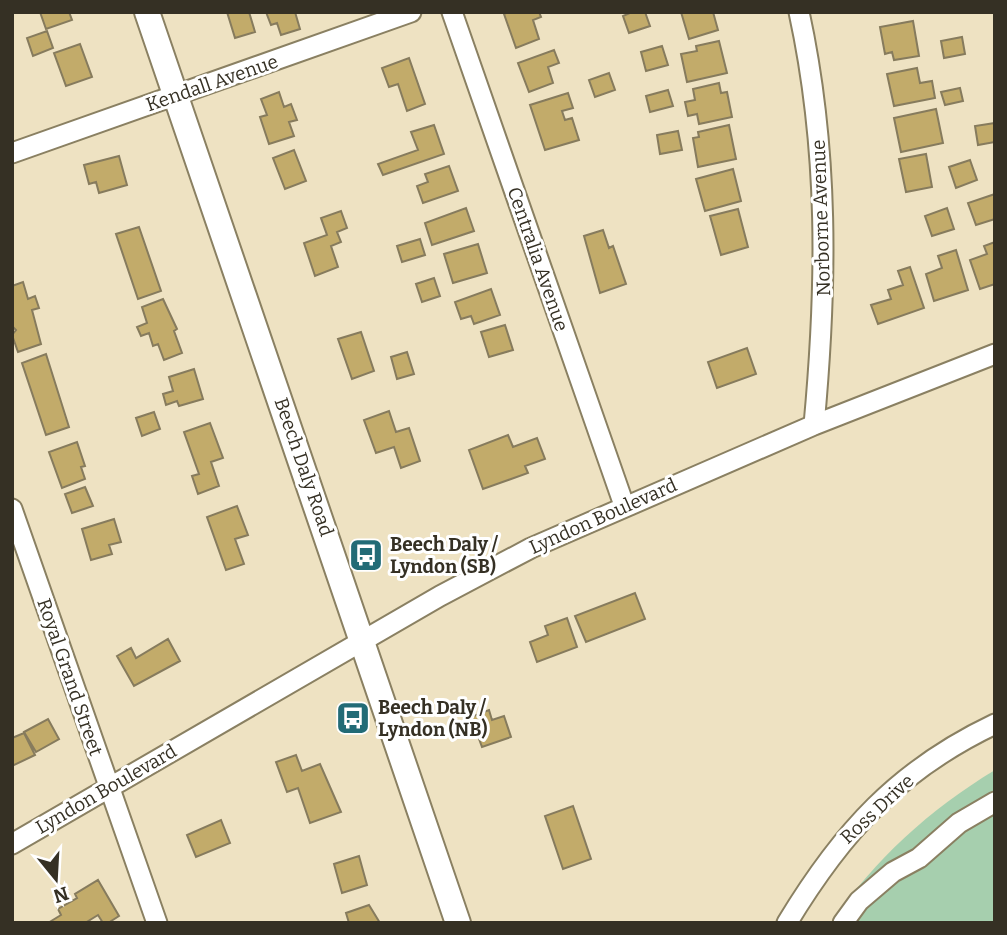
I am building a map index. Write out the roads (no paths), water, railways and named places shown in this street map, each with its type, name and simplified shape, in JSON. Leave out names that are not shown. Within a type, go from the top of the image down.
[{"type":"main road","name":"Beech Daly Road","points":[[147,12],[458,923]]},
{"type":"street","name":"Kendall Avenue","points":[[12,153],[411,12]]},
{"type":"street","name":"Centralia Avenue","points":[[452,12],[624,505]]},
{"type":"street","name":"Norborne Avenue","points":[[799,12],[817,115],[824,197],[825,273],[814,425]]},
{"type":"street","name":"Lyndon Boulevard","points":[[12,844],[485,570],[624,505],[814,425],[995,354]]},
{"type":"street","name":"Royal Grand Street","points":[[12,509],[157,923]]},
{"type":"street","name":"Ross Drive","points":[[787,923],[831,853],[876,804],[936,758],[995,724]]},
{"type":"street","points":[[843,923],[859,901],[893,872],[919,858],[959,823],[995,802]]},
{"type":"place","name":"Beech Daly / Lyndon (SB)","points":[[366,555]]},
{"type":"place","name":"Beech Daly / Lyndon (NB)","points":[[353,718]]}]
